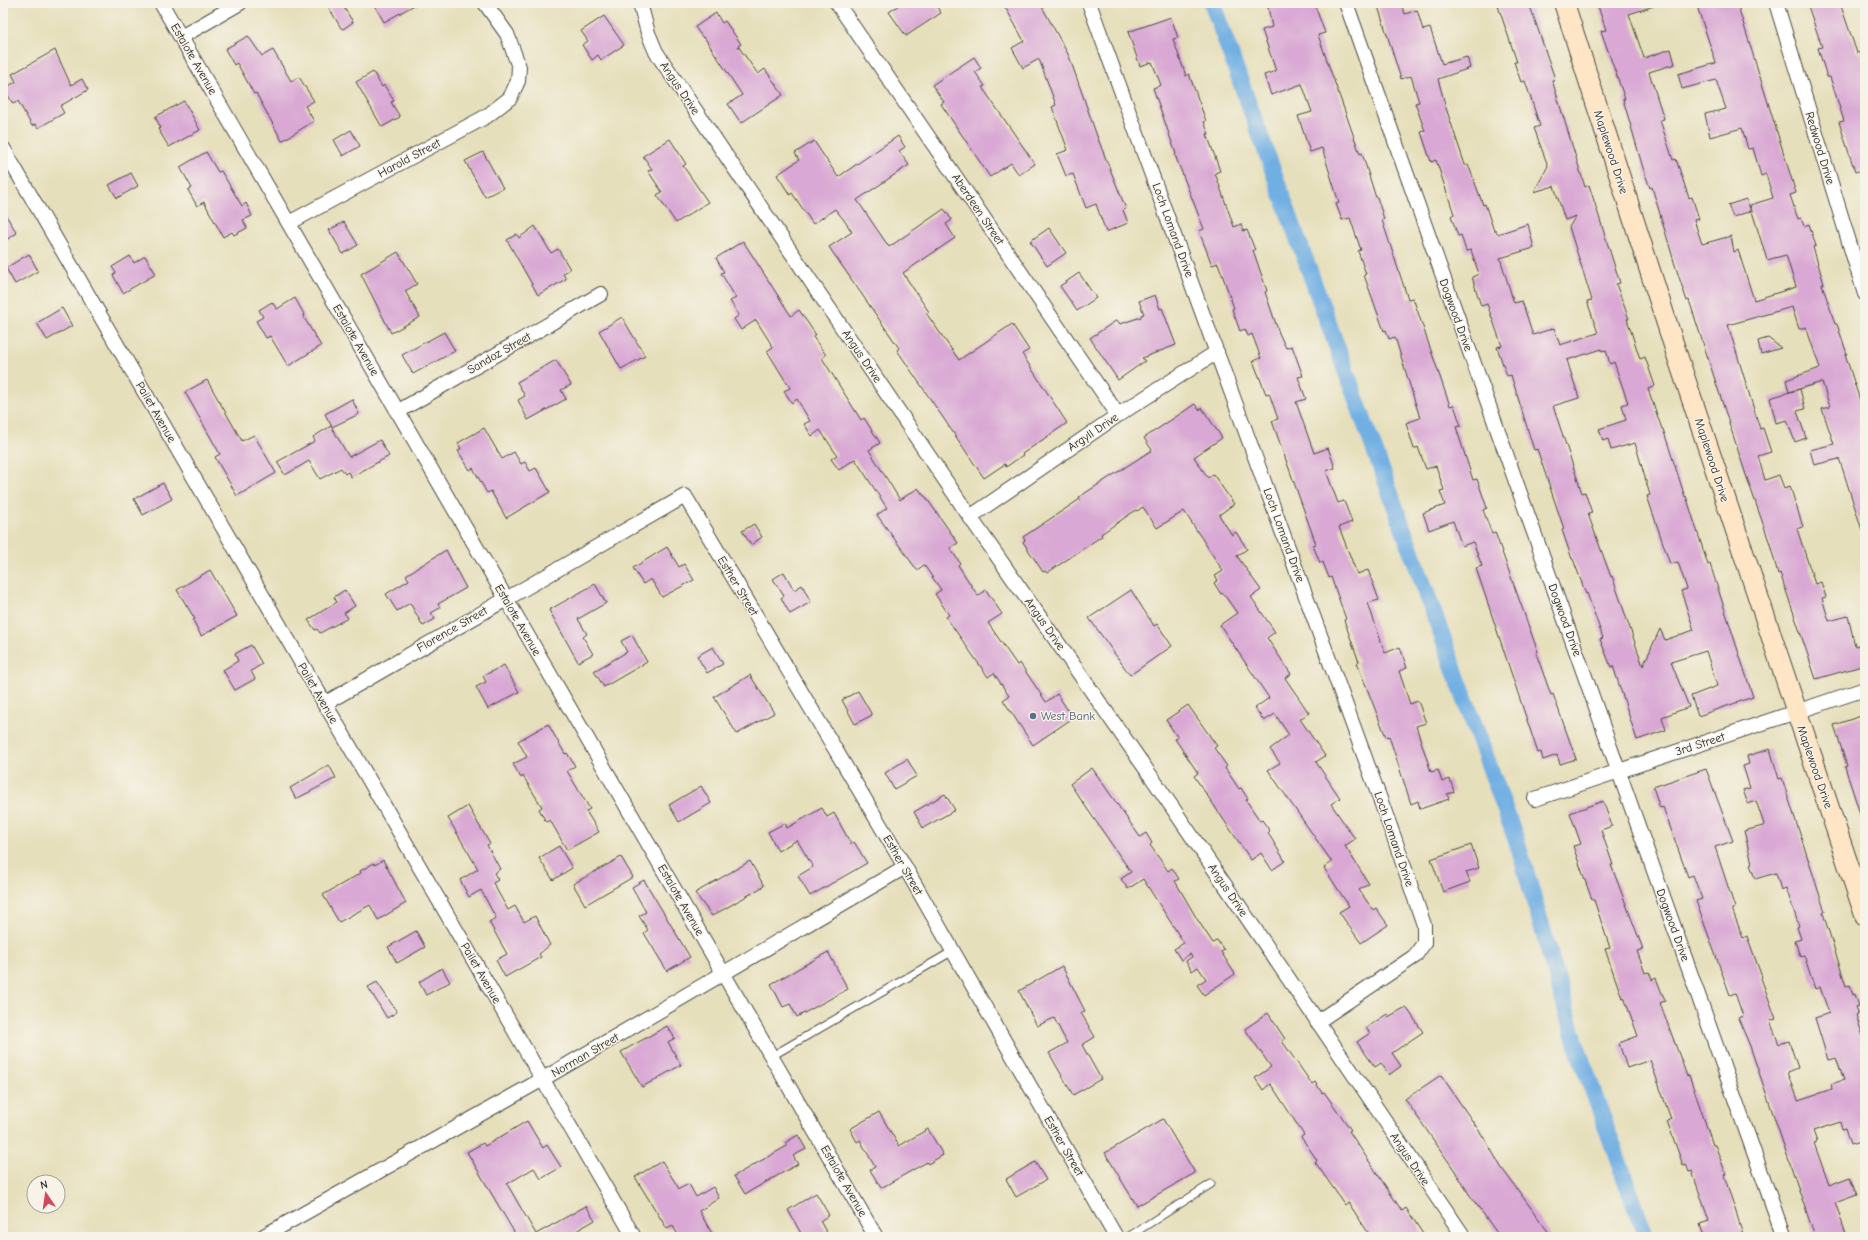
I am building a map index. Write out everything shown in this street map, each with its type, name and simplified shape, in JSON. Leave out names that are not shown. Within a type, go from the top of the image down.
[{"type":"street","name":"Estalote Avenue","points":[[161,3],[876,1237]]},
{"type":"street","points":[[180,37],[240,3]]},
{"type":"street","name":"Harold Street","points":[[289,223],[487,116],[510,98],[518,81],[520,67],[507,34],[485,3]]},
{"type":"street","name":"Angus Drive","points":[[640,3],[648,32],[656,52],[970,517],[1155,782],[1464,1237]]},
{"type":"street","name":"Aberdeen Street","points":[[837,3],[1118,414]]},
{"type":"street","name":"Loch Lomand Drive","points":[[1089,3],[1395,840],[1424,926],[1424,943],[1415,956],[1317,1022]]},
{"type":"street","name":"Dogwood Drive","points":[[1346,3],[1784,1237]]},
{"type":"street","name":"Maplewood Drive","points":[[1564,3],[1678,358],[1865,915]]},
{"type":"street","name":"Redwood Drive","points":[[1776,3],[1865,294]]},
{"type":"street","name":"Pailet Avenue","points":[[3,148],[634,1237]]},
{"type":"street","name":"Sandoz Street","points":[[397,412],[601,294]]},
{"type":"street","name":"Argyll Drive","points":[[970,517],[1118,414],[1217,352]]},
{"type":"street","name":"Florence Street","points":[[324,704],[685,496]]},
{"type":"street","name":"Esther Street","points":[[685,496],[905,868],[1116,1237]]},
{"type":"street","name":"3rd Street","points":[[1535,799],[1865,689]]},
{"type":"street","name":"Norman Street","points":[[262,1237],[543,1079],[905,868]]},
{"type":"lane","points":[[772,1056],[953,951]]},
{"type":"lane","points":[[1128,1237],[1210,1184]]},
{"type":"building","points":[[326,3],[341,3],[353,22],[343,29],[341,28]]},
{"type":"building","points":[[373,3],[418,3],[384,22]]},
{"type":"building","points":[[902,3],[934,3],[941,13],[906,36],[889,12]]},
{"type":"building","points":[[1003,3],[1040,3],[1069,56],[1098,139],[1126,209],[1123,210],[1128,223],[1106,232],[1096,204],[1086,208],[1073,174],[1066,176],[1057,154],[1068,150],[1052,107],[1056,105],[1039,59],[1023,68],[1012,48],[1024,41]]},
{"type":"building","points":[[1267,3],[1314,3],[1325,33],[1318,35],[1360,154],[1362,153],[1376,198],[1377,197],[1384,219],[1382,220],[1408,299],[1413,298],[1450,406],[1454,405],[1461,426],[1456,427],[1473,480],[1477,479],[1487,508],[1483,510],[1492,534],[1495,532],[1538,652],[1536,653],[1551,695],[1553,694],[1576,759],[1560,764],[1557,755],[1543,760],[1541,752],[1538,753],[1476,568],[1482,566],[1473,542],[1462,546],[1453,521],[1429,530],[1423,513],[1445,505],[1440,491],[1444,490],[1436,466],[1426,469],[1418,447],[1414,449],[1406,423],[1420,418],[1395,337],[1389,339],[1386,330],[1384,331],[1364,275],[1366,274],[1358,251],[1361,250],[1350,218],[1342,220],[1336,204],[1339,203],[1322,148],[1310,152],[1298,116],[1312,112],[1302,84],[1271,95],[1264,75],[1276,71],[1262,30],[1272,27]]},
{"type":"building","points":[[1377,3],[1400,3],[1405,14],[1417,10],[1423,30],[1430,28],[1442,64],[1467,57],[1470,68],[1438,79],[1465,165],[1468,164],[1483,205],[1485,204],[1494,231],[1498,234],[1528,224],[1534,248],[1500,258],[1514,303],[1522,301],[1533,335],[1554,328],[1560,345],[1598,333],[1587,301],[1592,300],[1569,227],[1576,216],[1565,220],[1554,186],[1534,192],[1548,166],[1534,128],[1540,126],[1525,81],[1521,82],[1514,62],[1517,62],[1497,3],[1529,3],[1555,79],[1552,80],[1585,187],[1589,185],[1620,283],[1616,284],[1629,319],[1627,319],[1640,359],[1645,357],[1655,386],[1648,389],[1663,429],[1685,497],[1686,496],[1708,565],[1710,564],[1753,697],[1698,716],[1691,696],[1717,686],[1706,651],[1671,662],[1689,707],[1662,717],[1666,730],[1637,740],[1613,666],[1611,667],[1600,639],[1603,638],[1587,593],[1586,594],[1562,530],[1564,529],[1537,449],[1534,450],[1511,375],[1507,376],[1497,347],[1502,346],[1487,304],[1481,306],[1472,277],[1479,274],[1471,250],[1466,251],[1461,235],[1458,236],[1451,216],[1454,214],[1436,160],[1431,162],[1421,132],[1425,131],[1415,103],[1419,102],[1411,76],[1401,79]],"holes":[[[1602,349],[1602,351],[1606,350],[1610,364],[1614,362],[1628,403],[1622,405],[1626,420],[1599,429],[1603,441],[1608,439],[1611,450],[1635,443],[1650,495],[1647,496],[1670,564],[1678,562],[1687,589],[1681,591],[1694,630],[1665,640],[1660,629],[1643,666],[1612,576],[1611,577],[1588,514],[1592,513],[1585,492],[1582,493],[1553,406],[1579,398],[1567,360]]]},
{"type":"building","points":[[1597,3],[1654,3],[1654,6],[1629,14],[1644,58],[1671,49],[1675,64],[1649,72],[1664,119],[1660,120],[1673,160],[1676,159],[1689,198],[1692,197],[1699,219],[1694,220],[1702,244],[1731,236],[1734,252],[1738,250],[1754,300],[1796,287],[1786,255],[1767,260],[1750,205],[1773,198],[1766,174],[1761,176],[1753,148],[1748,149],[1742,128],[1710,137],[1705,114],[1726,109],[1716,80],[1682,89],[1678,74],[1716,63],[1696,3],[1737,3],[1796,193],[1790,195],[1798,219],[1801,218],[1804,226],[1809,224],[1816,246],[1813,247],[1824,284],[1822,284],[1835,324],[1837,324],[1847,354],[1845,354],[1865,416],[1865,529],[1862,530],[1839,459],[1814,465],[1810,450],[1834,444],[1822,409],[1830,407],[1822,382],[1789,392],[1786,380],[1820,368],[1806,327],[1799,329],[1792,307],[1728,325],[1760,429],[1763,428],[1771,452],[1758,456],[1765,480],[1779,475],[1784,488],[1790,486],[1803,527],[1797,529],[1815,584],[1821,582],[1826,597],[1822,598],[1829,621],[1848,616],[1855,646],[1865,643],[1865,665],[1816,679],[1780,573],[1778,574],[1770,544],[1689,300],[1687,301],[1675,265],[1652,187],[1650,188],[1643,168],[1623,99],[1625,99],[1601,31],[1606,30]]},
{"type":"building","points":[[1807,3],[1840,3],[1857,53],[1860,52],[1865,68],[1865,169],[1855,172],[1839,122],[1844,121],[1830,77],[1827,77],[1818,48],[1822,47]]},
{"type":"building","points":[[716,13],[722,23],[725,21],[741,44],[738,46],[758,74],[765,69],[783,95],[741,123],[728,104],[742,95],[704,37],[703,38],[695,27]]},
{"type":"building","points":[[604,16],[624,45],[601,60],[598,55],[592,60],[582,45],[588,41],[581,31]]},
{"type":"building","points":[[1171,17],[1178,38],[1173,39],[1186,76],[1189,74],[1206,121],[1204,122],[1209,134],[1207,134],[1220,171],[1215,173],[1234,227],[1241,224],[1243,231],[1247,230],[1255,250],[1253,250],[1267,291],[1265,292],[1279,333],[1286,348],[1292,346],[1303,376],[1298,377],[1306,399],[1296,402],[1314,453],[1328,448],[1335,468],[1326,471],[1338,503],[1344,501],[1352,522],[1339,527],[1357,574],[1368,570],[1379,600],[1368,603],[1385,653],[1400,647],[1407,668],[1399,671],[1410,704],[1418,701],[1426,723],[1416,726],[1431,772],[1438,770],[1442,782],[1450,779],[1454,792],[1447,794],[1449,799],[1420,809],[1418,801],[1411,804],[1389,736],[1386,737],[1357,663],[1359,662],[1344,620],[1346,619],[1331,577],[1329,578],[1323,562],[1320,563],[1313,545],[1316,544],[1272,421],[1278,419],[1269,393],[1266,394],[1253,361],[1261,358],[1252,334],[1248,336],[1245,329],[1240,331],[1232,309],[1234,308],[1218,263],[1212,265],[1199,231],[1204,229],[1175,155],[1176,154],[1153,88],[1161,85],[1152,62],[1140,66],[1128,32]]},
{"type":"building","points":[[248,36],[262,56],[273,50],[291,81],[299,77],[314,101],[305,106],[314,121],[282,141],[256,93],[254,94],[237,63],[234,65],[225,49]]},
{"type":"building","points":[[55,50],[71,85],[82,79],[88,90],[60,106],[64,113],[38,128],[35,124],[32,126],[18,101],[13,104],[4,88],[16,82],[12,74]]},
{"type":"building","points":[[974,57],[981,68],[975,72],[985,86],[982,87],[1035,164],[1019,175],[1011,163],[990,177],[941,104],[944,102],[932,85]]},
{"type":"building","points":[[373,72],[382,87],[384,85],[394,101],[391,102],[400,117],[382,127],[356,82]]},
{"type":"building","points":[[184,101],[200,130],[169,147],[158,129],[161,128],[155,117]]},
{"type":"building","points":[[351,130],[360,146],[343,156],[334,140]]},
{"type":"building","points":[[898,136],[905,147],[899,151],[909,165],[857,200],[889,247],[944,209],[952,220],[946,224],[955,238],[903,273],[929,312],[926,313],[959,360],[1012,324],[1029,350],[1022,354],[1067,423],[1006,467],[1005,464],[984,478],[897,350],[899,348],[829,247],[852,232],[844,220],[835,209],[813,224],[792,193],[790,195],[777,175],[799,160],[795,153],[814,141],[838,177]]},
{"type":"building","points":[[670,139],[686,164],[683,166],[708,202],[676,223],[657,195],[662,192],[648,171],[652,169],[643,156]]},
{"type":"building","points":[[206,152],[218,172],[221,171],[242,206],[246,203],[252,216],[243,220],[247,228],[234,235],[232,232],[223,237],[204,202],[197,206],[188,190],[192,188],[180,167]]},
{"type":"building","points":[[483,152],[503,188],[485,197],[465,161]]},
{"type":"building","points":[[131,173],[138,186],[117,198],[109,185]]},
{"type":"building","points":[[1746,199],[1751,211],[1733,217],[1728,205]]},
{"type":"building","points":[[3,211],[17,233],[3,242]]},
{"type":"building","points":[[344,222],[358,245],[343,254],[329,230]]},
{"type":"building","points":[[535,226],[551,253],[558,249],[570,269],[563,274],[566,279],[538,295],[507,240],[517,234],[519,238]]},
{"type":"building","points":[[1049,228],[1066,253],[1047,266],[1030,241]]},
{"type":"building","points":[[743,241],[791,316],[799,310],[816,335],[813,337],[826,355],[822,358],[861,420],[864,418],[880,443],[869,450],[900,500],[918,488],[925,496],[958,543],[950,548],[960,563],[958,565],[978,596],[986,590],[1002,614],[988,623],[1017,665],[1020,663],[1046,702],[1057,694],[1073,718],[1033,745],[1003,700],[1009,696],[994,673],[988,677],[946,617],[949,615],[935,594],[941,590],[924,565],[917,570],[877,515],[887,508],[855,459],[839,470],[831,459],[837,455],[820,430],[812,436],[804,424],[810,421],[797,399],[792,403],[784,391],[790,388],[767,351],[773,347],[756,320],[741,330],[734,319],[739,315],[730,301],[736,298],[721,273],[724,272],[716,258]]},
{"type":"building","points":[[398,252],[417,284],[405,291],[420,317],[391,333],[361,274]]},
{"type":"building","points":[[29,254],[38,271],[15,284],[6,268]]},
{"type":"building","points":[[130,256],[134,263],[145,256],[156,274],[123,293],[113,275],[116,273],[112,267]]},
{"type":"building","points":[[1079,273],[1096,298],[1077,311],[1060,286]]},
{"type":"building","points":[[1155,295],[1160,309],[1162,308],[1176,345],[1142,358],[1145,361],[1118,380],[1090,338],[1117,320],[1120,324],[1141,317],[1141,315],[1144,314],[1139,301]]},
{"type":"building","points":[[295,298],[305,316],[303,316],[321,346],[288,366],[270,336],[266,338],[256,321],[263,317],[259,310],[272,302],[277,309]]},
{"type":"building","points":[[62,308],[72,326],[47,340],[37,323]]},
{"type":"building","points":[[622,317],[645,356],[621,369],[599,331]]},
{"type":"building","points":[[444,332],[455,351],[413,374],[402,355]]},
{"type":"building","points":[[1768,338],[1781,348],[1761,354],[1758,341]]},
{"type":"building","points":[[556,360],[571,385],[561,390],[566,399],[528,420],[518,400],[525,396],[517,382]]},
{"type":"building","points":[[207,380],[242,441],[254,435],[276,473],[237,496],[215,457],[220,454],[185,392]]},
{"type":"building","points":[[1800,389],[1805,409],[1797,411],[1806,438],[1795,442],[1787,420],[1776,423],[1770,398]]},
{"type":"building","points":[[352,399],[359,414],[332,427],[325,414]]},
{"type":"building","points":[[1195,404],[1199,410],[1202,408],[1222,438],[1194,457],[1208,478],[1213,474],[1234,504],[1219,515],[1232,535],[1236,532],[1247,549],[1237,556],[1261,590],[1251,597],[1275,632],[1267,638],[1291,674],[1285,678],[1309,713],[1300,719],[1325,756],[1316,762],[1340,798],[1331,804],[1355,839],[1345,846],[1369,884],[1359,890],[1373,910],[1376,908],[1388,925],[1361,943],[1339,912],[1349,906],[1324,868],[1332,862],[1268,770],[1280,763],[1270,749],[1289,735],[1275,714],[1264,721],[1255,708],[1269,698],[1220,625],[1237,613],[1214,583],[1218,580],[1215,576],[1223,571],[1184,511],[1157,528],[1143,507],[1137,511],[1136,510],[1101,534],[1102,536],[1047,573],[1045,571],[1043,572],[1023,542],[1025,540],[1023,537],[1080,499],[1079,497],[1152,450],[1144,438]]},
{"type":"building","points":[[331,426],[349,457],[380,440],[389,456],[351,477],[348,472],[345,474],[341,468],[320,479],[309,461],[285,475],[277,462],[315,441],[313,437]]},
{"type":"building","points":[[484,428],[502,459],[514,452],[521,464],[525,462],[530,471],[536,468],[550,492],[506,518],[491,491],[487,493],[473,468],[470,470],[458,451],[461,449],[458,443]]},
{"type":"building","points":[[163,483],[172,499],[143,515],[134,499]]},
{"type":"building","points":[[754,524],[762,537],[751,545],[742,531]]},
{"type":"building","points":[[667,547],[679,567],[684,564],[694,580],[662,597],[651,579],[643,584],[633,568]]},
{"type":"building","points":[[446,550],[466,588],[438,604],[440,608],[431,613],[435,619],[423,626],[410,603],[397,611],[386,594],[409,580],[406,575]]},
{"type":"building","points":[[210,570],[237,616],[201,636],[193,620],[195,619],[177,590]]},
{"type":"building","points":[[784,572],[794,590],[802,585],[811,602],[790,614],[781,598],[784,596],[773,579]]},
{"type":"building","points":[[595,584],[606,603],[578,619],[587,634],[583,637],[593,654],[578,662],[549,610]]},
{"type":"building","points":[[345,590],[355,606],[344,613],[348,618],[320,633],[317,629],[315,630],[308,620],[337,602],[334,597]]},
{"type":"building","points":[[1131,590],[1154,626],[1157,624],[1172,646],[1130,675],[1089,618]]},
{"type":"building","points":[[632,635],[647,662],[604,687],[594,671],[627,652],[621,641]]},
{"type":"building","points":[[251,645],[262,664],[251,671],[255,679],[235,690],[223,670],[238,661],[235,654]]},
{"type":"building","points":[[713,647],[723,664],[707,673],[697,656]]},
{"type":"building","points":[[504,665],[519,692],[488,709],[476,687],[486,682],[483,676]]},
{"type":"building","points":[[750,675],[774,713],[737,734],[714,697]]},
{"type":"building","points":[[858,691],[872,715],[855,724],[842,700]]},
{"type":"building","points":[[1188,705],[1217,746],[1214,748],[1227,766],[1225,768],[1239,789],[1241,788],[1248,799],[1246,800],[1260,821],[1262,820],[1270,831],[1268,833],[1285,861],[1272,870],[1261,853],[1251,860],[1194,776],[1198,773],[1175,739],[1178,738],[1166,720]]},
{"type":"building","points":[[1861,716],[1865,729],[1865,819],[1862,820],[1845,767],[1847,766],[1834,725]]},
{"type":"building","points":[[548,724],[565,754],[567,753],[575,766],[567,771],[590,809],[586,811],[599,832],[567,850],[550,820],[546,822],[539,809],[542,807],[523,776],[521,778],[513,764],[527,757],[518,741]]},
{"type":"building","points":[[1770,749],[1779,779],[1782,778],[1809,862],[1846,986],[1850,985],[1859,1006],[1855,1007],[1858,1014],[1856,1015],[1865,1042],[1865,1128],[1860,1129],[1863,1141],[1850,1145],[1845,1129],[1842,1130],[1840,1122],[1813,1131],[1817,1142],[1814,1143],[1829,1185],[1850,1177],[1857,1195],[1835,1203],[1847,1237],[1815,1237],[1750,1046],[1738,1018],[1743,1016],[1735,993],[1730,995],[1696,901],[1702,899],[1693,875],[1688,877],[1663,807],[1660,808],[1653,787],[1706,769],[1733,841],[1715,847],[1735,908],[1732,909],[1743,938],[1747,936],[1762,977],[1761,978],[1776,1019],[1770,1021],[1779,1044],[1789,1041],[1798,1068],[1788,1072],[1798,1100],[1832,1089],[1831,1084],[1844,1080],[1836,1058],[1828,1060],[1815,1018],[1829,1013],[1820,987],[1815,989],[1804,955],[1800,956],[1795,941],[1801,939],[1797,927],[1799,926],[1786,888],[1781,890],[1776,873],[1755,879],[1750,864],[1752,863],[1744,831],[1763,826],[1764,824],[1756,801],[1748,804],[1743,790],[1750,788],[1743,766],[1749,764],[1747,756]]},
{"type":"building","points":[[907,759],[917,776],[894,789],[885,773]]},
{"type":"building","points":[[329,765],[336,778],[296,799],[290,788]]},
{"type":"building","points":[[1092,768],[1140,837],[1146,833],[1152,843],[1150,845],[1168,871],[1172,868],[1179,879],[1175,881],[1197,919],[1213,943],[1217,940],[1224,950],[1221,952],[1235,974],[1204,995],[1197,985],[1206,979],[1198,967],[1192,971],[1186,961],[1192,957],[1190,954],[1181,960],[1174,949],[1184,943],[1143,879],[1128,889],[1121,879],[1131,872],[1070,784]]},
{"type":"building","points":[[701,786],[711,803],[679,822],[669,805]]},
{"type":"building","points":[[945,794],[955,810],[923,828],[914,812]]},
{"type":"building","points":[[1603,801],[1612,826],[1601,830],[1613,865],[1611,865],[1643,949],[1637,951],[1645,973],[1649,972],[1652,980],[1656,978],[1665,1001],[1660,1003],[1687,1076],[1689,1075],[1713,1145],[1715,1145],[1726,1174],[1724,1175],[1744,1237],[1704,1237],[1700,1224],[1709,1221],[1692,1171],[1689,1172],[1686,1164],[1683,1165],[1667,1121],[1671,1119],[1650,1060],[1627,1068],[1619,1043],[1638,1036],[1624,997],[1622,998],[1605,949],[1610,948],[1594,900],[1592,900],[1573,846],[1581,844],[1570,813]]},
{"type":"building","points":[[468,806],[490,844],[487,845],[500,869],[494,873],[498,880],[493,883],[508,910],[515,906],[524,922],[535,916],[550,945],[539,954],[541,957],[505,977],[496,960],[507,954],[489,922],[496,918],[481,890],[469,897],[460,880],[478,869],[448,818]]},
{"type":"building","points":[[822,808],[827,817],[834,813],[851,844],[854,842],[867,863],[810,896],[798,876],[813,867],[797,840],[778,851],[768,832],[785,823],[787,828]]},
{"type":"building","points":[[1471,845],[1479,868],[1466,872],[1470,882],[1443,892],[1431,859]]},
{"type":"building","points":[[559,846],[572,868],[553,880],[539,858]]},
{"type":"building","points":[[621,857],[633,877],[585,905],[573,884]]},
{"type":"building","points":[[383,860],[406,903],[378,920],[370,905],[339,922],[323,895],[361,873],[360,871]]},
{"type":"building","points":[[750,861],[764,886],[712,916],[695,893]]},
{"type":"building","points":[[644,880],[690,957],[667,971],[644,933],[648,930],[639,916],[646,912],[632,887]]},
{"type":"building","points":[[416,931],[425,947],[397,963],[388,947]]},
{"type":"building","points":[[828,952],[848,989],[797,1017],[790,1004],[783,1007],[771,984]]},
{"type":"building","points":[[1062,966],[1085,1011],[1081,1013],[1095,1037],[1082,1045],[1101,1079],[1073,1095],[1049,1053],[1067,1043],[1054,1018],[1037,1026],[1019,991]]},
{"type":"building","points":[[442,968],[450,982],[426,995],[419,982]]},
{"type":"building","points":[[377,982],[397,1012],[387,1018],[368,987]]},
{"type":"building","points":[[1406,1007],[1423,1032],[1392,1053],[1401,1066],[1389,1075],[1381,1063],[1375,1067],[1357,1042],[1370,1033],[1366,1028],[1387,1014],[1388,1017]]},
{"type":"building","points":[[1268,1013],[1285,1039],[1282,1041],[1312,1084],[1315,1082],[1322,1093],[1324,1092],[1351,1130],[1349,1131],[1402,1211],[1406,1208],[1425,1237],[1371,1237],[1348,1202],[1345,1205],[1315,1162],[1317,1160],[1301,1137],[1304,1135],[1274,1089],[1270,1084],[1263,1090],[1255,1078],[1271,1067],[1245,1029]]},
{"type":"building","points":[[667,1026],[675,1038],[668,1042],[681,1065],[642,1087],[621,1052]]},
{"type":"building","points":[[1441,1075],[1486,1141],[1501,1167],[1552,1237],[1500,1237],[1469,1194],[1455,1171],[1405,1099]]},
{"type":"building","points":[[879,1112],[899,1146],[928,1129],[943,1155],[928,1164],[927,1162],[881,1188],[870,1170],[875,1167],[860,1140],[857,1142],[850,1129]]},
{"type":"building","points":[[1163,1119],[1195,1173],[1137,1206],[1105,1153]]},
{"type":"building","points":[[527,1121],[543,1148],[547,1145],[561,1167],[541,1179],[534,1168],[507,1184],[536,1234],[586,1206],[595,1220],[566,1237],[517,1237],[467,1152],[483,1143],[485,1146]]},
{"type":"building","points":[[798,1135],[806,1149],[793,1156],[798,1164],[745,1194],[734,1176],[787,1146],[785,1143]]},
{"type":"building","points":[[662,1161],[679,1189],[689,1184],[696,1197],[713,1187],[719,1198],[699,1211],[714,1237],[679,1237],[673,1226],[667,1229],[635,1177]]},
{"type":"building","points":[[1035,1162],[1046,1180],[1016,1197],[1006,1179]]},
{"type":"building","points":[[816,1193],[829,1215],[820,1221],[829,1237],[803,1237],[788,1210]]},
{"type":"waterway","points":[[1212,3],[1518,845],[1577,1047],[1646,1237]]},
{"type":"place","name":"West Bank","points":[[1033,716]]}]
